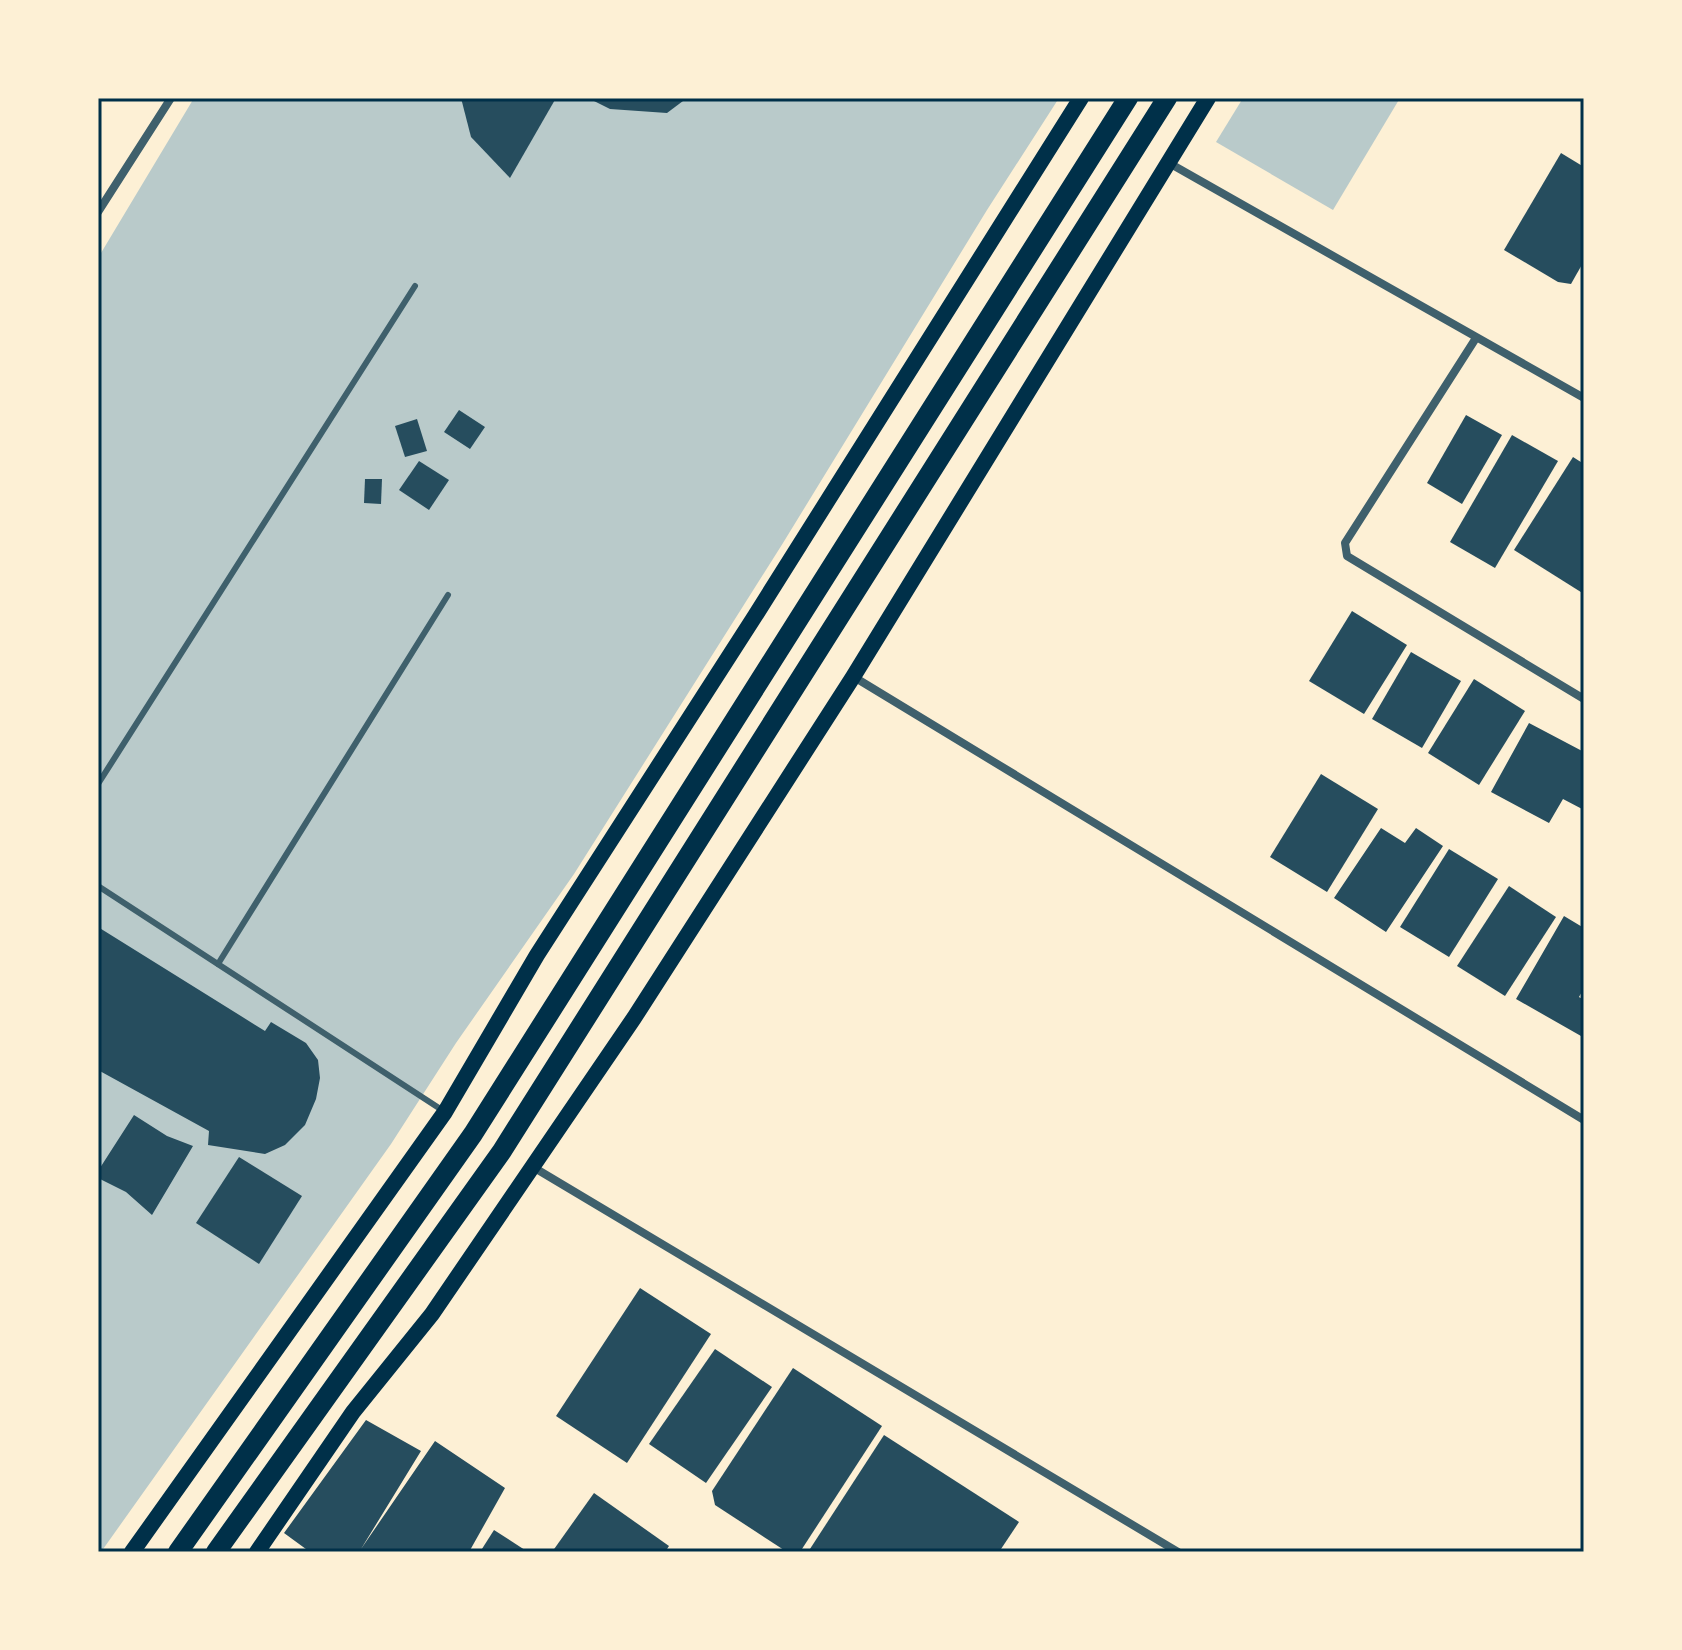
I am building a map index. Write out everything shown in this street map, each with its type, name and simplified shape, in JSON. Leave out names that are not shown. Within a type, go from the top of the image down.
[{"type":"main road","points":[[132,1552],[445,1112],[537,955],[1081,98]]},
{"type":"main road","points":[[178,1552],[473,1134],[1128,98]]},
{"type":"main road","points":[[216,1552],[502,1151],[1167,98]]},
{"type":"main road","points":[[257,1552],[353,1412],[432,1314],[634,1018],[853,677],[1208,98]]},
{"type":"street","points":[[98,212],[171,98]]},
{"type":"street","points":[[1169,163],[1584,398]]},
{"type":"street","points":[[1476,338],[1345,543],[1347,556],[1584,699]]},
{"type":"street","points":[[853,677],[1584,1120]]},
{"type":"street","points":[[533,1167],[1178,1552]]},
{"type":"lane","points":[[98,784],[415,286]]},
{"type":"lane","points":[[218,964],[448,595]]},
{"type":"lane","points":[[98,886],[445,1112]]},
{"type":"shaded area","points":[[194,98],[1059,98],[574,874],[456,1043],[391,1144],[101,1552],[98,1552],[98,258]]},
{"type":"shaded area","points":[[1243,98],[1400,98],[1333,210],[1216,142]]},
{"type":"building","points":[[461,98],[556,98],[510,178],[471,137]]},
{"type":"building","points":[[588,98],[687,98],[667,113],[610,109]]},
{"type":"building","points":[[1561,153],[1584,167],[1584,261],[1571,284],[1558,282],[1504,250]]},
{"type":"building","points":[[459,410],[485,427],[470,449],[444,432]]},
{"type":"building","points":[[1466,415],[1502,435],[1462,504],[1427,483]]},
{"type":"building","points":[[417,419],[427,451],[405,457],[395,426]]},
{"type":"building","points":[[1512,435],[1558,461],[1495,568],[1450,542]]},
{"type":"building","points":[[1573,457],[1584,464],[1584,594],[1514,550]]},
{"type":"building","points":[[419,461],[449,480],[429,510],[399,490]]},
{"type":"building","points":[[365,479],[382,479],[381,504],[364,503]]},
{"type":"building","points":[[1352,611],[1407,645],[1364,714],[1309,681]]},
{"type":"building","points":[[1411,652],[1461,681],[1422,748],[1372,719]]},
{"type":"building","points":[[1474,679],[1525,711],[1479,785],[1428,753]]},
{"type":"building","points":[[1529,723],[1584,752],[1584,810],[1563,799],[1549,823],[1491,792]]},
{"type":"building","points":[[1321,774],[1378,809],[1327,892],[1270,857]]},
{"type":"building","points":[[1381,828],[1405,843],[1416,828],[1443,846],[1386,932],[1334,898]]},
{"type":"building","points":[[1449,849],[1498,879],[1449,957],[1400,927]]},
{"type":"building","points":[[1509,886],[1556,917],[1505,996],[1457,966]]},
{"type":"building","points":[[1564,916],[1584,928],[1584,988],[1579,997],[1584,1000],[1584,1030],[1581,1036],[1516,999]]},
{"type":"building","points":[[98,927],[265,1031],[271,1022],[306,1043],[318,1060],[320,1078],[316,1099],[305,1125],[285,1145],[265,1154],[208,1145],[209,1131],[98,1070]]},
{"type":"building","points":[[134,1115],[167,1136],[193,1146],[152,1215],[126,1192],[98,1178],[98,1171]]},
{"type":"building","points":[[239,1157],[302,1196],[259,1264],[196,1223]]},
{"type":"building","points":[[640,1288],[711,1334],[627,1463],[556,1416]]},
{"type":"building","points":[[715,1349],[772,1387],[706,1483],[649,1444]]},
{"type":"building","points":[[793,1368],[882,1426],[800,1552],[787,1552],[715,1505],[712,1491]]},
{"type":"building","points":[[366,1420],[421,1451],[361,1549],[435,1441],[505,1488],[469,1552],[310,1552],[284,1533]]},
{"type":"building","points":[[884,1435],[1019,1522],[999,1552],[808,1552]]},
{"type":"building","points":[[594,1493],[669,1546],[665,1552],[552,1552]]},
{"type":"building","points":[[494,1530],[528,1552],[480,1552]]}]
